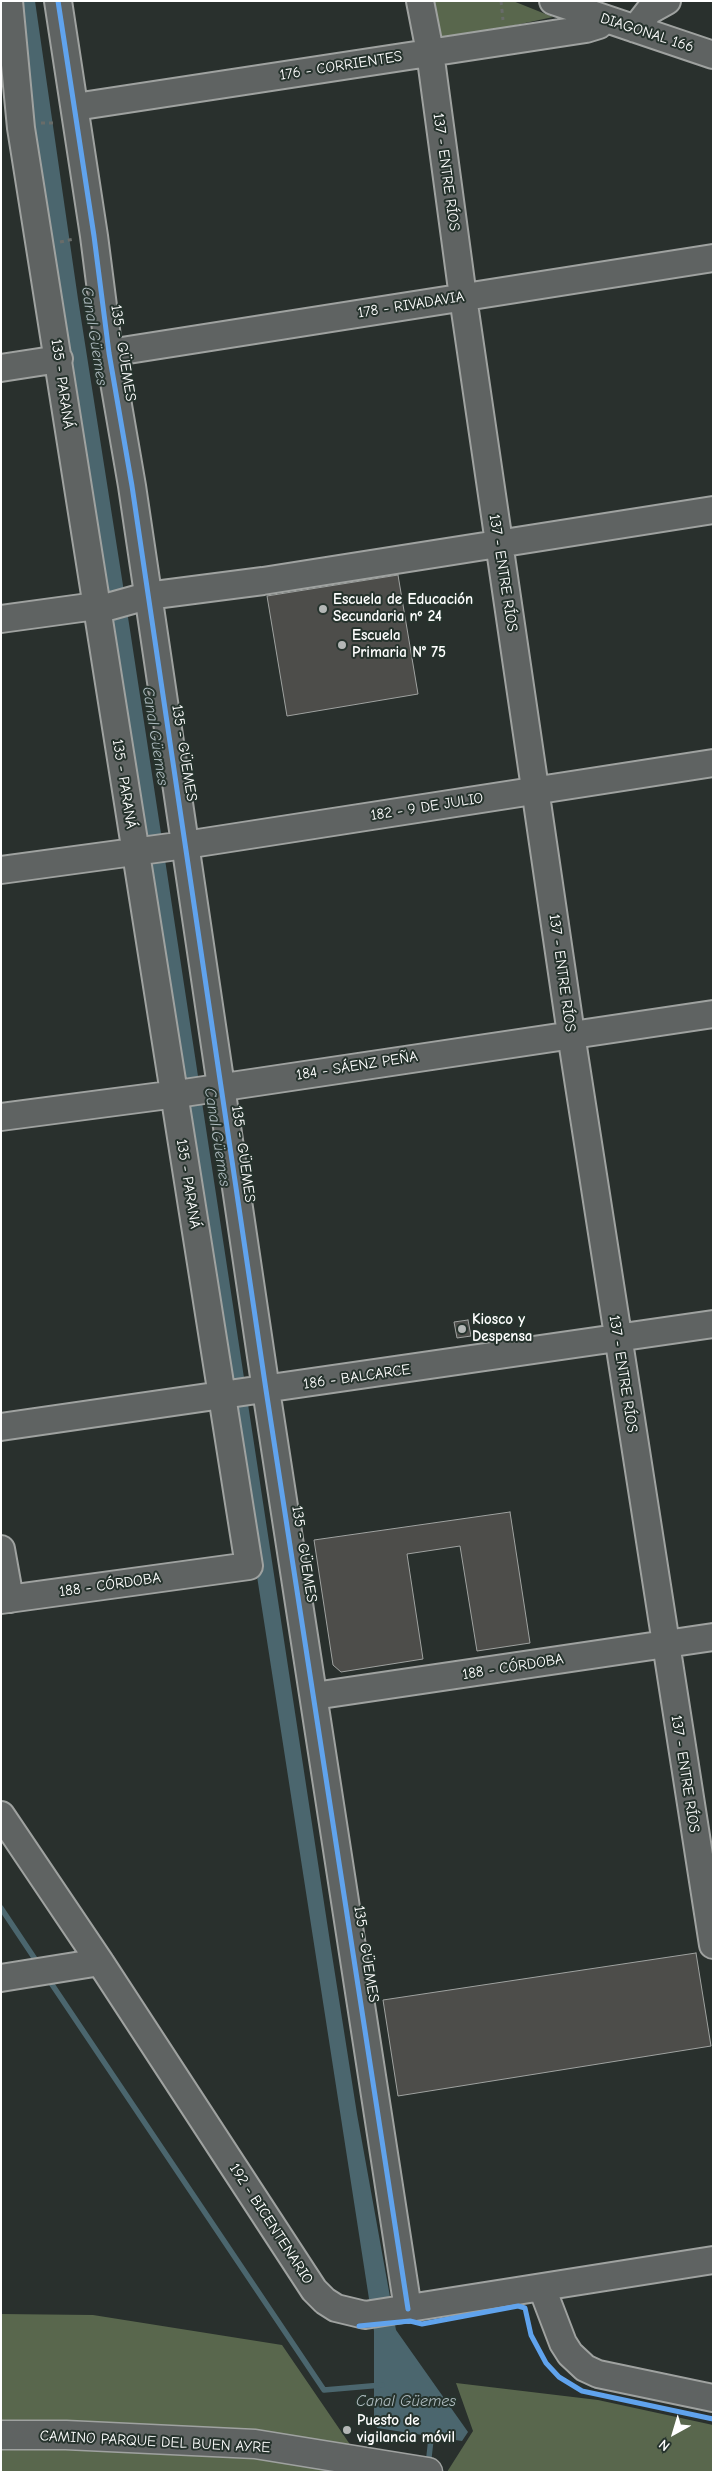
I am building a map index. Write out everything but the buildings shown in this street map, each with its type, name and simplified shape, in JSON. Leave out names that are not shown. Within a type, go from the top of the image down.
[{"type":"highway","name":"CAMINO PARQUE DEL BUEN AYRE","points":[[1,2435],[66,2435],[255,2444],[428,2472]]},
{"type":"street","name":"135 - PARANÁ","points":[[9,1],[21,128],[138,850],[196,1090],[226,1396],[249,1566]]},
{"type":"street","name":"135 - GÜEMES","points":[[58,1],[75,107],[109,353],[132,486],[141,598],[181,845],[196,1090],[262,1391],[314,1696],[404,2309]]},
{"type":"street","name":"137 - ENTRE RÍOS","points":[[420,1],[430,52],[498,545],[571,1034],[713,1945]]},
{"type":"street","points":[[634,29],[649,10],[667,1]]},
{"type":"street","name":"176 - CORRIENTES","points":[[75,107],[430,52],[566,10]]},
{"type":"street","name":"DIAGONAL 166","points":[[566,10],[605,19],[713,55]]},
{"type":"street","name":"178 - RIVADAVIA","points":[[109,353],[713,258]]},
{"type":"street","points":[[1,368],[59,359]]},
{"type":"street","points":[[1,619],[100,607],[141,598],[498,545],[713,510]]},
{"type":"street","name":"182 - 9 DE JULIO","points":[[1,870],[181,845],[713,763]]},
{"type":"street","name":"184 - SÁENZ PEÑA","points":[[1,1117],[713,1014]]},
{"type":"street","name":"186 - BALCARCE","points":[[1,1427],[262,1391],[713,1324]]},
{"type":"street","points":[[1,1549],[6,1600]]},
{"type":"street","name":"188 - CÓRDOBA","points":[[6,1600],[249,1566]]},
{"type":"street","name":"188 - CÓRDOBA","points":[[314,1696],[713,1637]]},
{"type":"street","name":"192 - BICENTENARIO","points":[[1,1815],[100,1962],[314,2290],[325,2302],[336,2308],[365,2315],[713,2260]]},
{"type":"street","points":[[1,1978],[100,1962]]},
{"type":"street","points":[[542,2288],[563,2343],[570,2354],[584,2368],[598,2374],[713,2398]]},
{"type":"green space","points":[[429,1],[513,1],[553,17],[437,42]]},
{"type":"green space","points":[[1,2314],[93,2315],[282,2345],[362,2462],[362,2472],[1,2472]]},
{"type":"green space","points":[[456,2383],[598,2400],[713,2425],[713,2472],[447,2472],[473,2431]]},
{"type":"water","name":"Canal Güemes","points":[[18,1],[35,1],[78,299],[330,1942],[357,2114],[396,2330],[468,2432],[462,2441],[377,2428],[374,2419],[374,2331],[24,73]]},
{"type":"waterway","points":[[1,1908],[37,1962]]},
{"type":"waterway","points":[[51,1983],[324,2390],[382,2385]]},
{"type":"waterway","name":"Canal Güemes","points":[[428,2466],[432,2430]]},
{"type":"cycle path","points":[[58,1],[94,236],[109,353],[132,486],[266,1390],[408,2309]]},
{"type":"cycle path","points":[[359,2326],[410,2321],[422,2324],[518,2306],[525,2308],[531,2335],[546,2363],[559,2377],[582,2391],[713,2419]]},
{"type":"place","name":"Escuela de Educación Secundaria nº 24","points":[[323,609]]},
{"type":"place","name":"Escuela Primaria N° 75","points":[[342,645]]},
{"type":"place","name":"Kiosco y Despensa","points":[[462,1329]]},
{"type":"place","name":"Puesto de vigilancia móvil","points":[[347,2430]]}]
